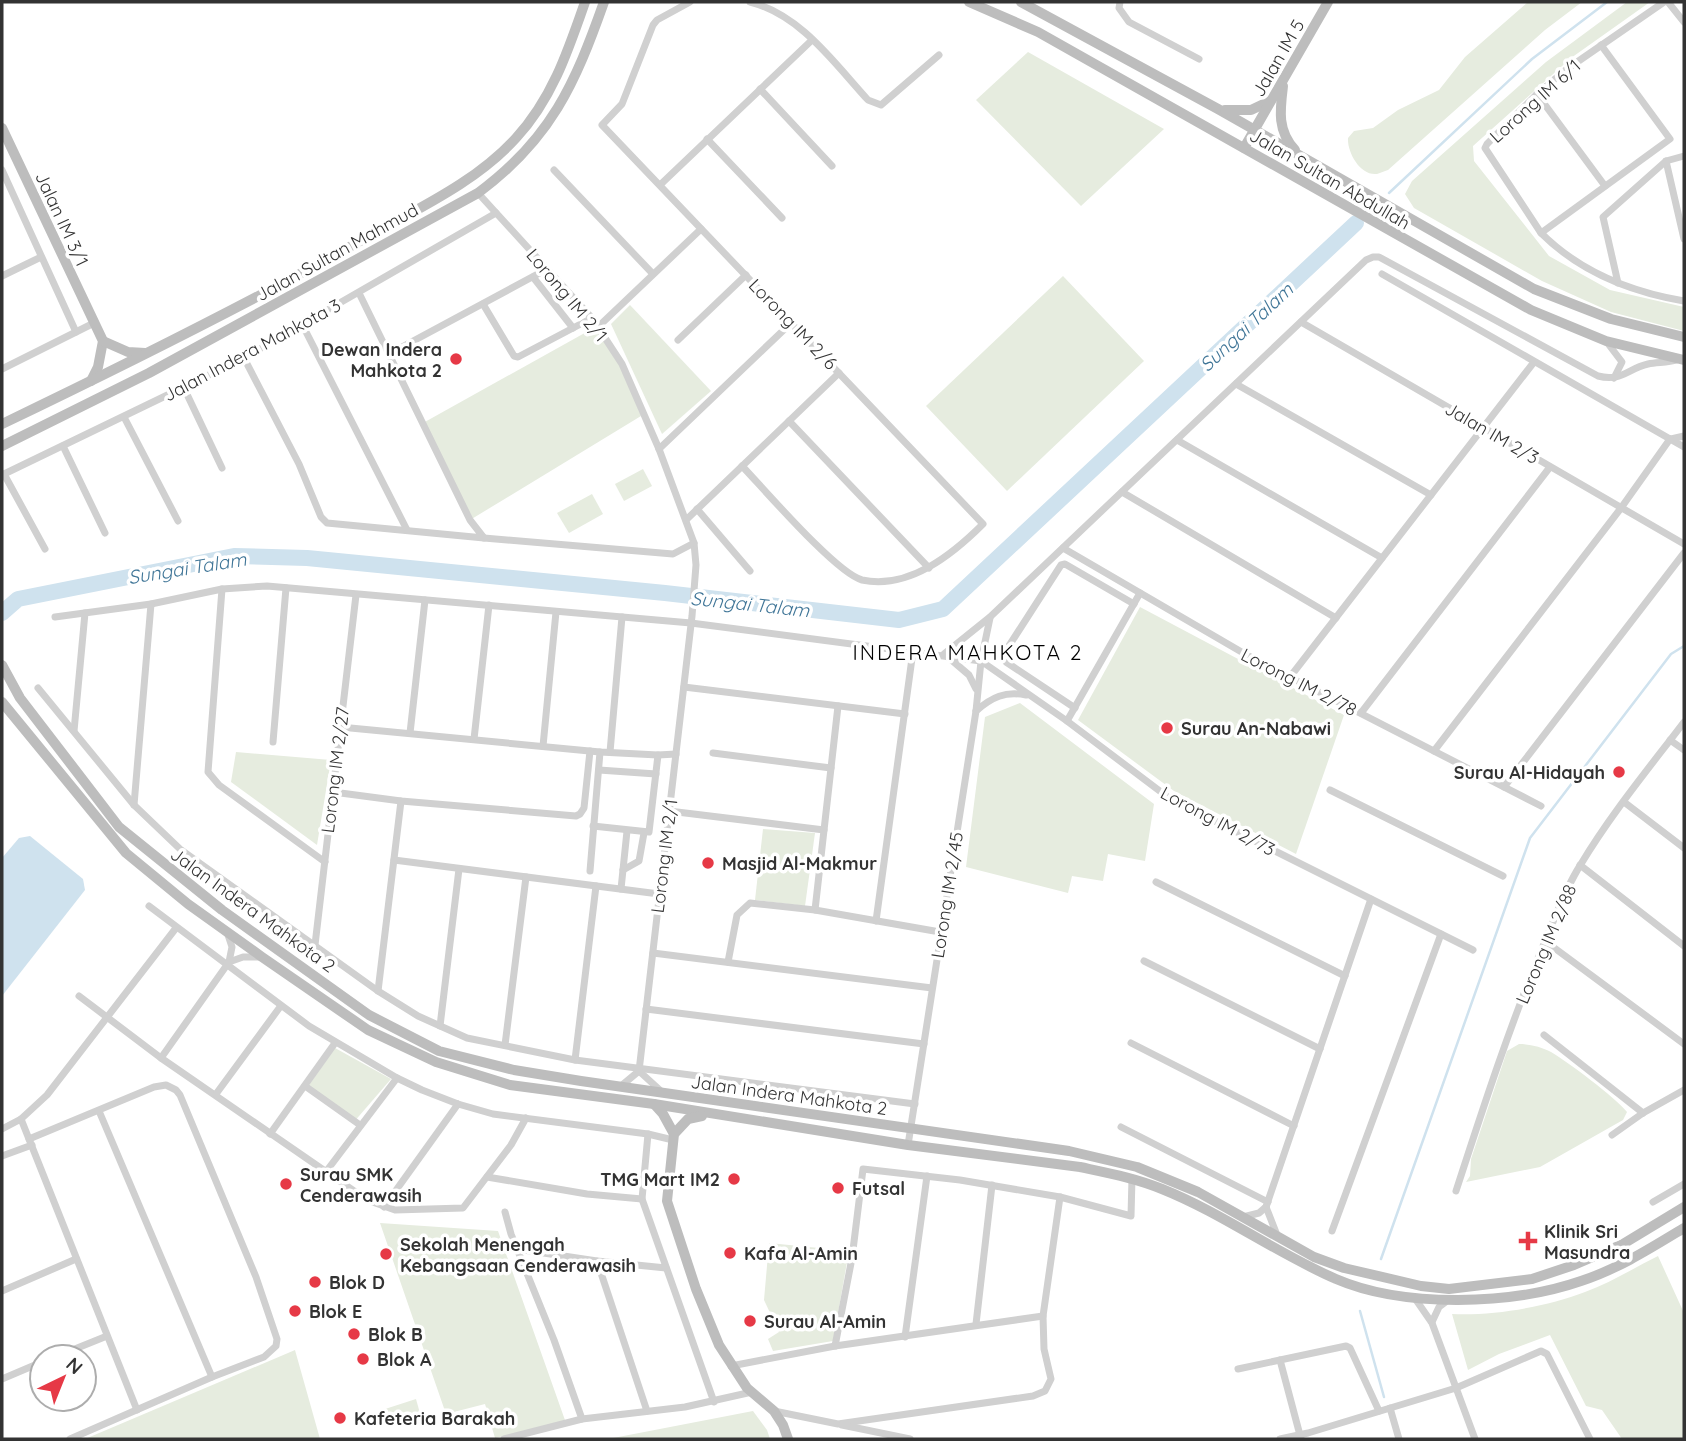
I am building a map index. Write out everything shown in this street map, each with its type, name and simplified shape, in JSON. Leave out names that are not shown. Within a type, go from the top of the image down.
[{"type":"street","name":"Jalan Sultan Mahmud","points":[[2,424],[264,295],[449,191],[498,156],[541,107],[556,79],[585,2]]},
{"type":"street","name":"Jalan Sultan Mahmud","points":[[2,446],[149,373],[478,192],[505,173],[528,151],[562,104],[604,2]]},
{"type":"street","name":"Lorong IM 2/6","points":[[690,2],[657,20],[653,25],[622,103],[602,125],[983,524],[957,548],[929,568]]},
{"type":"street","points":[[750,2],[791,20],[874,104],[881,104],[939,55]]},
{"type":"street","name":"Jalan Sultan Abdullah","points":[[969,2],[1038,32],[1531,310],[1605,341],[1682,359]]},
{"type":"street","name":"Jalan Sultan Abdullah","points":[[1021,2],[1218,109],[1534,289],[1611,319],[1684,337]]},
{"type":"street","points":[[1120,2],[1119,9],[1129,22],[1199,59]]},
{"type":"street","name":"Jalan IM 5","points":[[1244,148],[1328,2]]},
{"type":"street","points":[[1666,2],[1684,22]]},
{"type":"street","name":"Lorong IM 6/1","points":[[1666,2],[1567,69],[1537,94],[1485,148],[1541,233],[1575,262],[1618,283],[1657,296],[1684,301]]},
{"type":"street","points":[[660,185],[812,40]]},
{"type":"street","points":[[1541,233],[1670,139],[1601,45]]},
{"type":"street","points":[[1283,82],[1279,117],[1284,134],[1299,155]]},
{"type":"street","points":[[760,89],[832,166]]},
{"type":"street","points":[[1218,109],[1239,112],[1251,110],[1270,101],[1276,94]]},
{"type":"street","points":[[1537,94],[1605,186]]},
{"type":"street","name":"Jalan IM 3/1","points":[[2,128],[103,341]]},
{"type":"street","points":[[708,139],[782,218]]},
{"type":"street","points":[[1618,283],[1603,217],[1667,162],[1684,156]]},
{"type":"street","points":[[1667,162],[1684,239]]},
{"type":"street","points":[[554,170],[653,274]]},
{"type":"street","points":[[3,176],[76,332]]},
{"type":"street","points":[[1332,198],[1343,199],[1348,195],[1349,187],[1342,179]]},
{"type":"street","name":"Lorong IM 2/1","points":[[478,192],[599,326],[622,364],[659,449],[694,543],[696,565],[692,619],[639,1069]]},
{"type":"street","points":[[1403,214],[1388,211],[1383,214],[1382,220],[1412,244]]},
{"type":"street","name":"Jalan Indera Mahkota 3","points":[[3,475],[244,358],[496,213]]},
{"type":"street","points":[[599,326],[701,229]]},
{"type":"street","points":[[2,276],[41,257]]},
{"type":"street","points":[[944,654],[990,617],[1366,260],[1373,257],[1380,257],[1598,376],[1614,378],[1646,365],[1682,359]]},
{"type":"street","points":[[389,354],[547,269]]},
{"type":"street","points":[[1382,274],[1684,447]]},
{"type":"street","points":[[678,340],[746,275]]},
{"type":"street","points":[[533,277],[573,328]]},
{"type":"street","points":[[359,293],[470,520],[484,538]]},
{"type":"street","points":[[483,304],[514,356],[518,357],[592,317]]},
{"type":"street","name":"Jalan IM 2/3","points":[[1301,322],[1684,544]]},
{"type":"street","points":[[2,369],[94,323]]},
{"type":"street","points":[[659,449],[791,323]]},
{"type":"street","points":[[302,324],[407,530]]},
{"type":"street","points":[[91,381],[98,367],[103,341],[128,352],[148,353]]},
{"type":"street","points":[[1605,341],[1622,362],[1614,378]]},
{"type":"street","points":[[244,358],[299,464],[321,517],[330,524],[673,554],[694,543]]},
{"type":"street","points":[[1290,677],[1534,362]]},
{"type":"street","points":[[686,520],[839,373]]},
{"type":"street","points":[[1236,384],[1431,495]]},
{"type":"street","points":[[184,387],[222,468]]},
{"type":"street","points":[[124,417],[178,521]]},
{"type":"street","points":[[742,466],[832,560],[861,580],[894,580],[929,568],[789,421]]},
{"type":"street","points":[[1434,751],[1621,508],[1670,439],[1684,436]]},
{"type":"street","points":[[1177,439],[1382,558]]},
{"type":"street","points":[[63,446],[105,533]]},
{"type":"street","points":[[1361,713],[1550,467]]},
{"type":"street","points":[[3,475],[45,549]]},
{"type":"street","points":[[1122,492],[1336,618]]},
{"type":"street","points":[[697,509],[750,571]]},
{"type":"street","name":"Lorong IM 2/78","points":[[1063,548],[1245,654],[1541,806]]},
{"type":"street","points":[[1504,787],[1684,552]]},
{"type":"street","points":[[1075,708],[1006,662],[1005,652],[1061,565],[1065,564],[1134,604]]},
{"type":"street","points":[[55,617],[151,604],[250,586],[622,617],[692,619],[981,661]]},
{"type":"street","points":[[273,742],[286,588]]},
{"type":"street","points":[[222,589],[208,772],[219,785],[325,862]]},
{"type":"street","points":[[1067,721],[1140,593]]},
{"type":"street","name":"Lorong IM 2/27","points":[[315,945],[356,595]]},
{"type":"street","points":[[410,733],[425,600]]},
{"type":"street","points":[[134,805],[151,604]]},
{"type":"street","points":[[474,739],[489,605]]},
{"type":"street","points":[[544,746],[556,612]]},
{"type":"street","points":[[74,732],[85,613]]},
{"type":"street","points":[[610,752],[622,617]]},
{"type":"street","name":"Lorong IM 2/45","points":[[908,1145],[976,711],[981,661],[990,617]]},
{"type":"street","points":[[876,921],[913,651]]},
{"type":"street","points":[[944,654],[969,675],[977,693]]},
{"type":"street","name":"Lorong IM 2/73","points":[[981,661],[1067,721],[1169,798],[1473,950]]},
{"type":"street","name":"Jalan Indera Mahkota 2","points":[[2,665],[20,698],[119,827],[157,860],[369,1015],[439,1051],[514,1070],[1107,1159],[1137,1167],[1198,1192],[1314,1257],[1344,1268],[1421,1286],[1466,1289],[1532,1279],[1623,1244],[1684,1207]]},
{"type":"street","points":[[684,687],[905,714]]},
{"type":"street","points":[[37,688],[134,805],[180,849],[378,991],[440,1026],[467,1038],[575,1060],[915,1104]]},
{"type":"street","points":[[976,711],[986,702],[1007,693],[1031,696]]},
{"type":"street","name":"Jalan Indera Mahkota 2","points":[[2,702],[116,843],[188,904],[368,1030],[404,1048],[469,1074],[510,1085],[654,1104],[908,1145],[1080,1167],[1132,1178],[1182,1197],[1266,1245],[1333,1278],[1355,1287],[1414,1297],[1447,1301],[1502,1297],[1580,1282],[1632,1259],[1684,1228]]},
{"type":"street","points":[[815,910],[838,706]]},
{"type":"street","name":"Lorong IM 2/88","points":[[1456,1191],[1526,987],[1580,865],[1684,722]]},
{"type":"street","points":[[340,727],[600,752],[676,754]]},
{"type":"street","points":[[1671,740],[1684,750]]},
{"type":"street","points":[[333,792],[401,801],[576,816],[584,808],[590,751]]},
{"type":"street","points":[[590,871],[600,752]]},
{"type":"street","points":[[713,753],[831,768]]},
{"type":"street","points":[[593,826],[649,832],[658,755]]},
{"type":"street","points":[[599,770],[656,774]]},
{"type":"street","points":[[1329,790],[1503,876]]},
{"type":"street","points":[[378,991],[401,801]]},
{"type":"street","points":[[1624,802],[1684,848]]},
{"type":"street","points":[[669,811],[824,830]]},
{"type":"street","points":[[621,889],[627,831]]},
{"type":"street","points":[[622,870],[639,861],[644,833]]},
{"type":"street","points":[[394,860],[659,894]]},
{"type":"street","points":[[1580,865],[1684,946]]},
{"type":"street","points":[[440,1026],[459,869]]},
{"type":"street","points":[[505,1045],[526,877]]},
{"type":"street","points":[[1156,882],[1345,976]]},
{"type":"street","points":[[575,1060],[596,886]]},
{"type":"street","points":[[1243,1217],[1259,1213],[1267,1204],[1371,899]]},
{"type":"street","points":[[728,962],[737,915],[750,903],[815,910],[940,932]]},
{"type":"street","points":[[149,906],[280,1006],[335,1043],[397,1078],[457,1104],[493,1114],[673,1137]]},
{"type":"street","points":[[2,1129],[21,1119],[47,1095],[176,928]]},
{"type":"street","points":[[161,1058],[228,964],[232,947],[226,930]]},
{"type":"street","points":[[1332,1231],[1441,934]]},
{"type":"street","points":[[1545,941],[1684,1044]]},
{"type":"street","points":[[653,953],[932,988]]},
{"type":"street","points":[[228,964],[243,957],[262,957]]},
{"type":"street","points":[[1143,961],[1320,1049]]},
{"type":"street","points":[[79,996],[161,1058],[216,1094],[325,1173],[367,1200],[384,1207],[396,1210],[458,1210],[467,1205],[526,1118]]},
{"type":"street","points":[[216,1094],[280,1006]]},
{"type":"street","points":[[646,1009],[924,1044]]},
{"type":"street","points":[[1544,1035],[1643,1114]]},
{"type":"street","points":[[271,1134],[335,1043]]},
{"type":"street","points":[[1130,1043],[1294,1126]]},
{"type":"street","points":[[620,1087],[639,1069]]},
{"type":"street","points":[[639,1069],[663,1093]]},
{"type":"street","points":[[510,1085],[509,1078],[514,1070]]},
{"type":"street","points":[[325,1173],[397,1078]]},
{"type":"street","points":[[2,1156],[161,1085],[171,1087],[180,1096],[275,1329],[276,1346],[271,1353],[70,1439]]},
{"type":"street","points":[[305,1086],[360,1125]]},
{"type":"street","points":[[1612,1135],[1684,1090]]},
{"type":"street","points":[[384,1207],[457,1104]]},
{"type":"street","points":[[654,1104],[663,1114],[673,1137],[667,1201],[696,1289],[719,1345],[731,1366],[752,1392],[774,1411],[788,1439]]},
{"type":"street","points":[[99,1111],[212,1377]]},
{"type":"street","points":[[673,1137],[688,1119],[710,1114]]},
{"type":"street","points":[[21,1119],[136,1410]]},
{"type":"street","points":[[1121,1127],[1267,1204],[1277,1236]]},
{"type":"street","points":[[648,1134],[642,1199],[714,1402]]},
{"type":"street","points":[[835,1346],[852,1258],[863,1169],[992,1185],[1060,1197],[1131,1216],[1132,1178]]},
{"type":"street","points":[[905,1337],[927,1176]]},
{"type":"street","points":[[487,1177],[587,1194],[642,1199]]},
{"type":"street","points":[[1653,1202],[1684,1184]]},
{"type":"street","points":[[976,1324],[992,1185]]},
{"type":"street","points":[[838,1424],[1033,1396],[1045,1391],[1051,1379],[1044,1349],[1043,1316],[1060,1197]]},
{"type":"street","points":[[505,1212],[582,1419]]},
{"type":"street","points":[[517,1249],[666,1268]]},
{"type":"street","points":[[3,1288],[76,1259]]},
{"type":"street","points":[[597,1261],[647,1411]]},
{"type":"street","points":[[1414,1297],[1432,1323],[1475,1439]]},
{"type":"street","points":[[1432,1323],[1439,1307],[1447,1301]]},
{"type":"street","points":[[731,1366],[835,1346],[1043,1316]]},
{"type":"street","points":[[90,1343],[107,1336]]},
{"type":"street","points":[[1238,1369],[1346,1346],[1350,1348],[1379,1412]]},
{"type":"street","points":[[1280,1439],[1301,1437],[1456,1388],[1504,1365],[1544,1351],[1590,1439]]},
{"type":"street","points":[[1280,1360],[1301,1437]]},
{"type":"street","points":[[2,1379],[28,1369]]},
{"type":"street","points":[[504,1439],[582,1419],[714,1402],[752,1392]]},
{"type":"street","points":[[1390,1408],[1399,1439]]},
{"type":"street","points":[[774,1411],[910,1439]]},
{"type":"shaded area","points":[[1528,2],[1582,2],[1545,30],[1388,170],[1371,174],[1360,167],[1348,144],[1348,138],[1354,131],[1373,128],[1398,110],[1439,90],[1465,57]]},
{"type":"shaded area","points":[[1627,2],[1650,2],[1571,58],[1473,146],[1474,161],[1549,256],[1610,290],[1684,307],[1684,331],[1611,312],[1542,281],[1414,208],[1405,194],[1412,181],[1546,62]]},
{"type":"shaded area","points":[[1028,52],[1164,129],[1081,206],[976,100]]},
{"type":"shaded area","points":[[1063,276],[1144,361],[1007,491],[926,406]]},
{"type":"shaded area","points":[[630,305],[711,391],[662,434],[611,324]]},
{"type":"shaded area","points":[[599,325],[621,365],[641,416],[470,520],[423,423]]},
{"type":"shaded area","points":[[643,469],[652,486],[624,501],[615,484]]},
{"type":"shaded area","points":[[592,494],[603,514],[569,533],[557,513]]},
{"type":"shaded area","points":[[1140,607],[1344,715],[1296,854],[1174,791],[1078,720]]},
{"type":"shaded area","points":[[1020,703],[1154,804],[1145,861],[1108,854],[1103,881],[1072,876],[1068,893],[966,867],[985,717]]},
{"type":"shaded area","points":[[236,752],[331,760],[317,845],[231,782]]},
{"type":"shaded area","points":[[763,829],[815,833],[805,906],[755,900]]},
{"type":"shaded area","points":[[1519,1044],[1551,1052],[1602,1089],[1627,1112],[1623,1120],[1540,1167],[1466,1182],[1507,1051]]},
{"type":"shaded area","points":[[335,1048],[391,1079],[353,1123],[306,1089]]},
{"type":"shaded area","points":[[380,1223],[498,1231],[566,1423],[495,1438],[485,1404],[446,1414]]},
{"type":"shaded area","points":[[769,1243],[849,1251],[833,1341],[773,1351],[768,1339],[779,1332],[764,1300]]},
{"type":"shaded area","points":[[1658,1256],[1684,1313],[1684,1439],[1622,1439],[1602,1410],[1586,1406],[1550,1335],[1499,1354],[1468,1370],[1452,1314],[1502,1312],[1554,1302],[1613,1280]]},
{"type":"shaded area","points":[[295,1350],[320,1439],[85,1439]]},
{"type":"shaded area","points":[[416,1399],[421,1417],[387,1426],[382,1410]]},
{"type":"shaded area","points":[[753,1411],[767,1430],[770,1439],[608,1439]]},
{"type":"water","points":[[30,836],[83,879],[85,890],[2,996],[2,858],[19,838]]},
{"type":"waterway","name":"Sungai Talam","points":[[1389,193],[1532,59],[1607,2]]},
{"type":"waterway","name":"Sungai Talam","points":[[2,613],[18,599],[234,556],[307,558],[665,593],[899,620],[943,609],[1356,223]]},
{"type":"waterway","points":[[1381,1259],[1530,838],[1671,654],[1684,646]]},
{"type":"waterway","points":[[1360,1311],[1384,1397]]},
{"type":"place","name":"Dewan Indera Mahkota 2","points":[[456,359]]},
{"type":"place","name":"Surau An-Nabawi","points":[[1167,728]]},
{"type":"place","name":"Surau Al-Hidayah","points":[[1619,772]]},
{"type":"place","name":"Masjid Al-Makmur","points":[[708,863]]},
{"type":"place","name":"TMG Mart IM2","points":[[734,1179]]},
{"type":"place","name":"Surau SMK Cenderawasih","points":[[286,1184]]},
{"type":"place","name":"Futsal","points":[[838,1188]]},
{"type":"place","name":"Klinik Sri Masundra","points":[[1528,1241]]},
{"type":"place","name":"Kafa Al-Amin","points":[[730,1253]]},
{"type":"place","name":"Sekolah Menengah Kebangsaan Cenderawasih","points":[[386,1254]]},
{"type":"place","name":"Blok D","points":[[315,1282]]},
{"type":"place","name":"Blok E","points":[[295,1311]]},
{"type":"place","name":"Surau Al-Amin","points":[[750,1321]]},
{"type":"place","name":"Blok B","points":[[354,1334]]},
{"type":"place","name":"Blok A","points":[[363,1359]]},
{"type":"place","name":"Kafeteria Barakah","points":[[340,1418]]},
{"type":"district","name":"INDERA MAHKOTA 2","points":[[968,652]]}]
